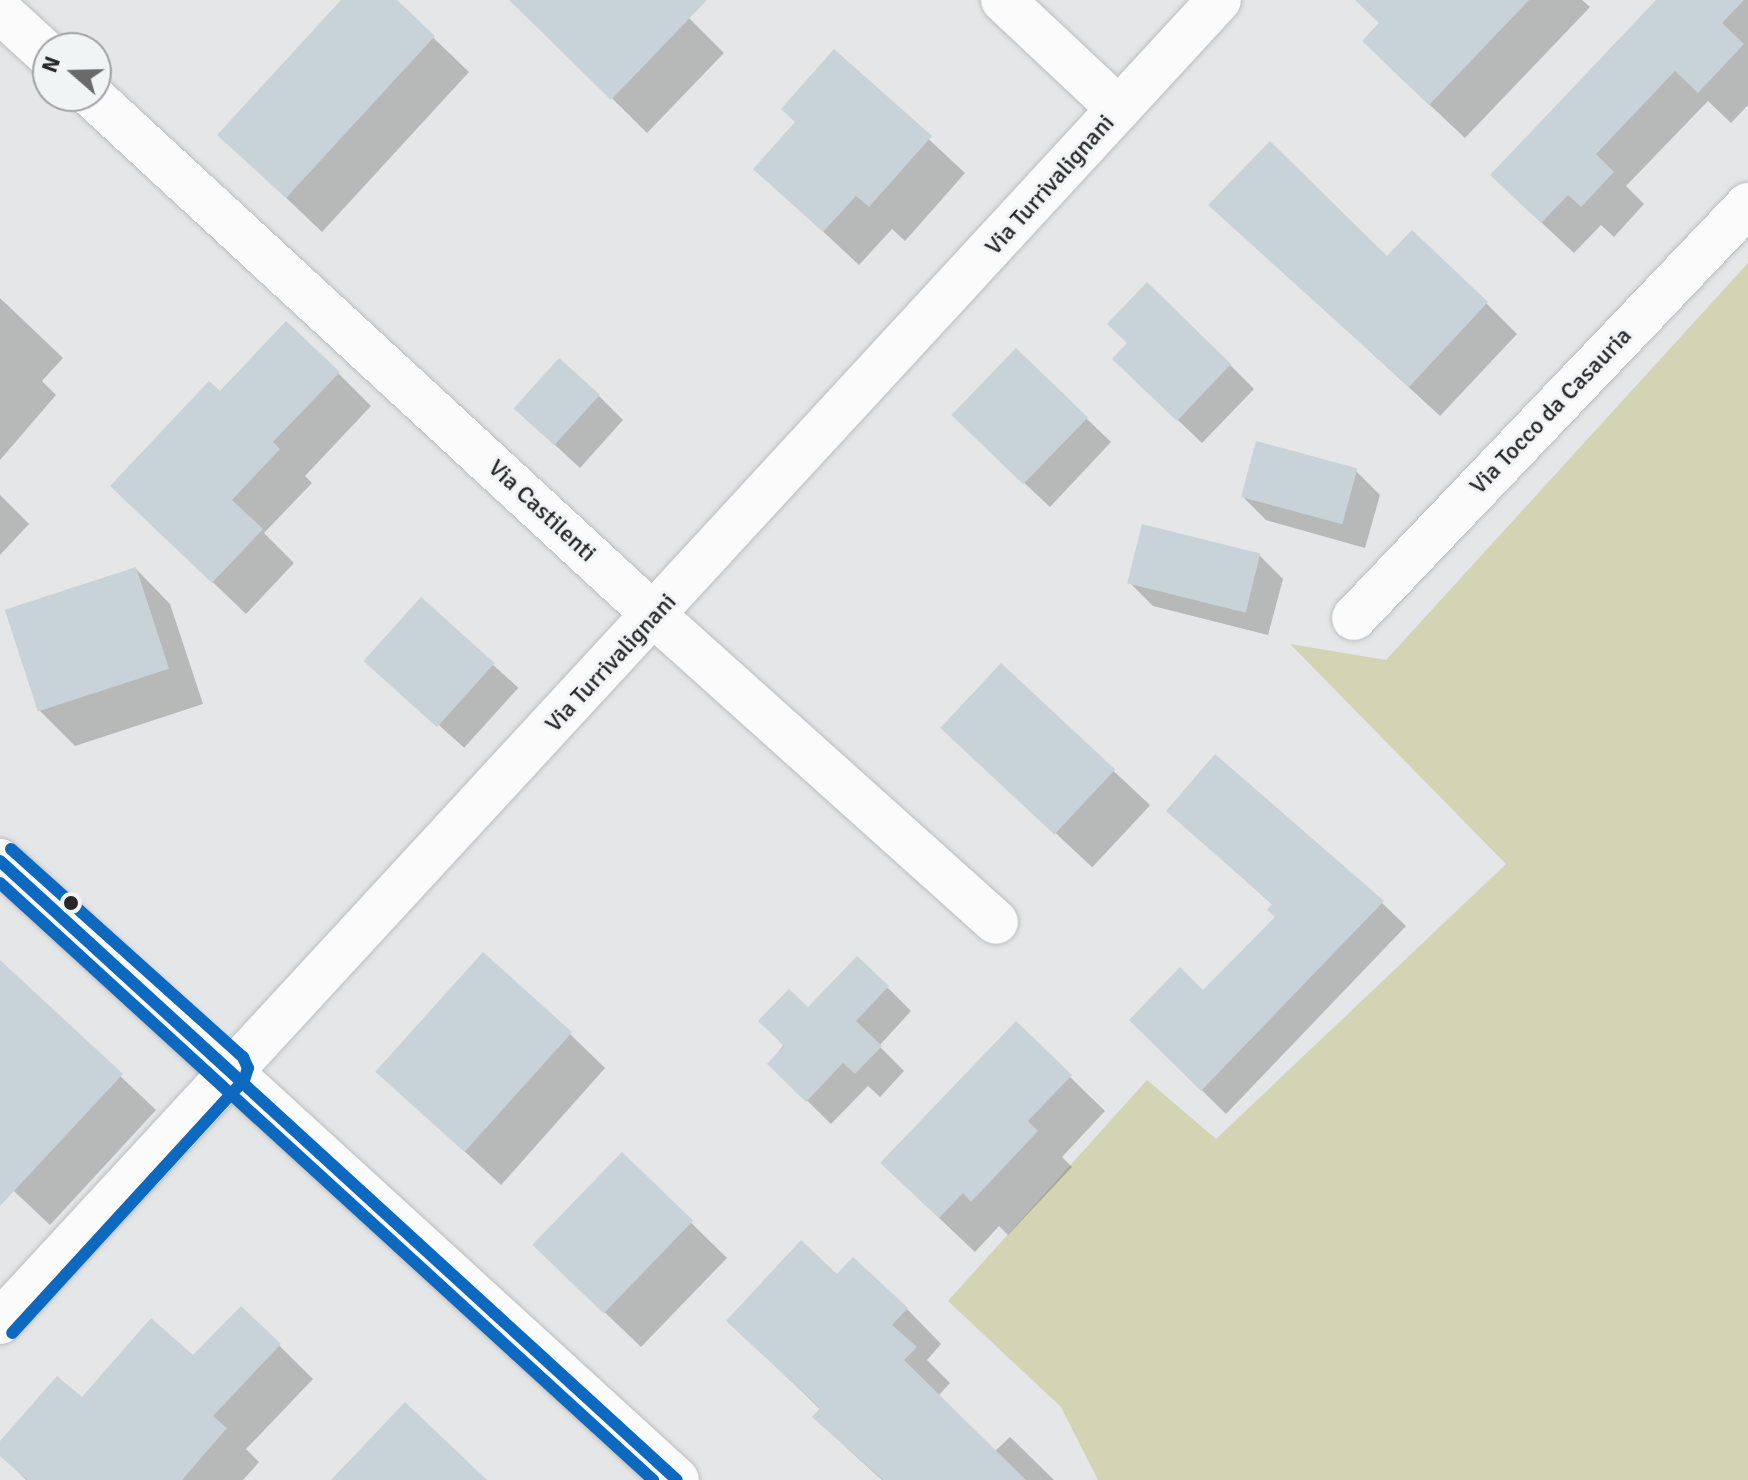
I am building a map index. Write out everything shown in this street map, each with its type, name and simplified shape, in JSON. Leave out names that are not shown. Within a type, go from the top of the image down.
[{"type":"street","points":[[1003,0],[1119,109]]},
{"type":"street","name":"Via Turrivalignani","points":[[0,1322],[655,616],[1219,0]]},
{"type":"street","points":[[0,11],[32,40]]},
{"type":"street","name":"Via Castilenti","points":[[109,112],[655,616],[996,922]]},
{"type":"street","name":"Via Tocco da Casauria","points":[[1354,618],[1748,205]]},
{"type":"street","points":[[0,861],[232,1069],[677,1480]]},
{"type":"green space","points":[[1748,263],[1748,1480],[1098,1480],[1061,1407],[948,1301],[1147,1080],[1216,1139],[1506,864],[1290,644],[1386,660]]},
{"type":"building","points":[[341,0],[397,0],[435,36],[286,198],[217,135]]},
{"type":"building","points":[[509,0],[707,0],[611,100]]},
{"type":"building","points":[[1355,0],[1529,0],[1429,105],[1362,41],[1379,23]]},
{"type":"building","points":[[1656,0],[1744,0],[1722,23],[1744,44],[1698,93],[1675,71],[1596,154],[1614,172],[1581,207],[1568,195],[1541,223],[1490,175]]},
{"type":"building","points":[[834,49],[932,136],[869,207],[856,196],[823,232],[753,169],[795,122],[781,109]]},
{"type":"building","points":[[1270,141],[1387,256],[1412,230],[1488,302],[1409,387],[1208,205]]},
{"type":"building","points":[[1147,282],[1231,364],[1177,421],[1112,359],[1127,343],[1107,324]]},
{"type":"building","points":[[286,321],[340,372],[273,442],[280,449],[232,500],[263,529],[212,583],[110,486],[209,381],[220,391]]},
{"type":"building","points":[[1016,348],[1088,417],[1023,484],[951,415]]},
{"type":"building","points":[[559,358],[600,395],[554,445],[513,409]]},
{"type":"building","points":[[1256,441],[1357,468],[1342,524],[1241,497]]},
{"type":"building","points":[[1142,524],[1260,554],[1246,613],[1127,583]]},
{"type":"building","points":[[136,567],[169,669],[38,711],[5,610]]},
{"type":"building","points":[[421,597],[495,663],[437,727],[363,661]]},
{"type":"building","points":[[1001,663],[1115,769],[1054,834],[940,728]]},
{"type":"building","points":[[1215,754],[1384,901],[1201,1091],[1129,1020],[1180,967],[1203,990],[1275,917],[1267,910],[1272,904],[1166,811]]},
{"type":"building","points":[[483,952],[572,1032],[464,1152],[375,1072]]},
{"type":"building","points":[[857,956],[889,986],[856,1021],[882,1046],[855,1074],[843,1063],[806,1102],[767,1064],[784,1046],[758,1021],[789,989],[808,1007]]},
{"type":"building","points":[[0,960],[123,1074],[0,1206]]},
{"type":"building","points":[[1016,1021],[1072,1075],[1028,1121],[1038,1131],[971,1202],[963,1193],[939,1218],[880,1163]]},
{"type":"building","points":[[622,1152],[693,1221],[604,1314],[532,1245]]},
{"type":"building","points":[[801,1240],[837,1274],[853,1257],[908,1308],[892,1325],[917,1347],[904,1360],[1026,1480],[883,1480],[812,1417],[820,1408],[726,1321]]},
{"type":"building","points":[[241,1306],[281,1344],[213,1416],[227,1428],[182,1480],[27,1480],[0,1456],[0,1441],[57,1376],[82,1397],[151,1318],[193,1355]]},
{"type":"building","points":[[405,1402],[487,1480],[331,1480]]},
{"type":"transit line","points":[[11,849],[243,1057],[248,1068],[244,1080],[12,1333]]},
{"type":"transit line","points":[[0,861],[677,1480]]},
{"type":"transit line","points":[[0,883],[653,1480]]}]
